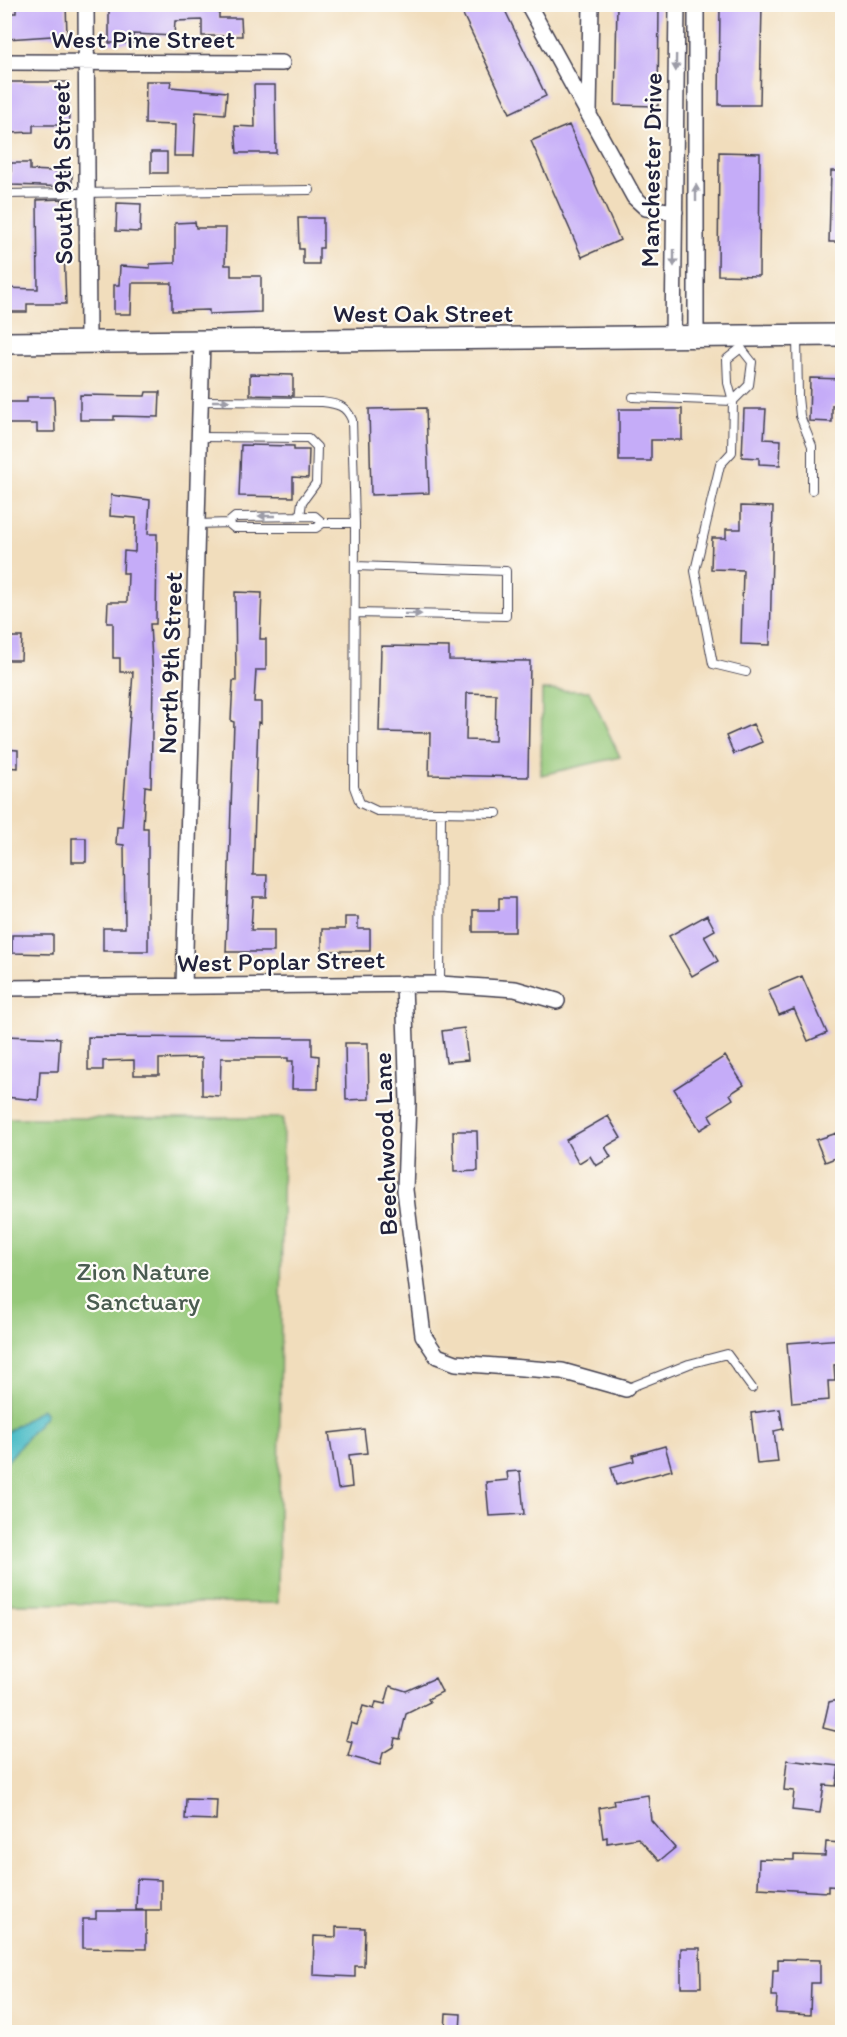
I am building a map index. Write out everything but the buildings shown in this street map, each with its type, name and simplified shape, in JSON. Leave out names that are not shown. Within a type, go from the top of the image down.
[{"type":"main road","name":"West Oak Street","points":[[4,343],[696,336],[741,342],[797,336],[843,335]]},
{"type":"street","name":"South 9th Street","points":[[86,4],[88,342]]},
{"type":"street","points":[[528,4],[634,197],[646,208],[675,212]]},
{"type":"street","points":[[589,112],[591,4]]},
{"type":"street","name":"Manchester Drive","points":[[673,337],[677,4]]},
{"type":"street","name":"Manchester Drive","points":[[696,4],[696,336]]},
{"type":"street","name":"West Pine Street","points":[[4,62],[282,63]]},
{"type":"street","name":"North 9th Street","points":[[184,986],[202,341]]},
{"type":"street","name":"Beechwood Lane","points":[[404,984],[408,1102],[405,1190],[423,1335],[437,1356],[456,1363],[562,1371],[626,1389]]},
{"type":"street","name":"West Poplar Street","points":[[4,988],[440,984],[515,989],[556,1001]]},
{"type":"lane","points":[[4,194],[310,190]]},
{"type":"lane","points":[[797,336],[798,397],[800,416],[812,446],[812,490]]},
{"type":"lane","points":[[633,397],[733,401],[749,385],[752,362],[741,342],[727,359],[728,383],[733,401],[732,452],[720,465],[695,572],[713,664],[746,672]]},
{"type":"lane","points":[[200,401],[322,402],[338,404],[348,410],[352,420],[355,523],[354,787],[360,803],[377,811],[497,813]]},
{"type":"lane","points":[[199,437],[308,438],[314,442],[317,447],[316,483],[302,502],[300,516]]},
{"type":"lane","points":[[198,524],[228,523],[235,517],[300,516],[315,516],[323,522],[355,523]]},
{"type":"lane","points":[[228,523],[234,528],[316,528],[323,522]]},
{"type":"lane","points":[[355,566],[506,571],[506,616],[355,613]]},
{"type":"lane","points":[[440,984],[441,812]]},
{"type":"lane","points":[[626,1389],[688,1364],[727,1354],[752,1388]]},
{"type":"green space","points":[[542,690],[589,691],[620,757],[541,775]]},
{"type":"green space","name":"Zion Nature Sanctuary","points":[[4,1118],[283,1118],[278,1603],[5,1604]]},
{"type":"water","points":[[42,1409],[46,1415],[5,1464],[5,1433]]}]
